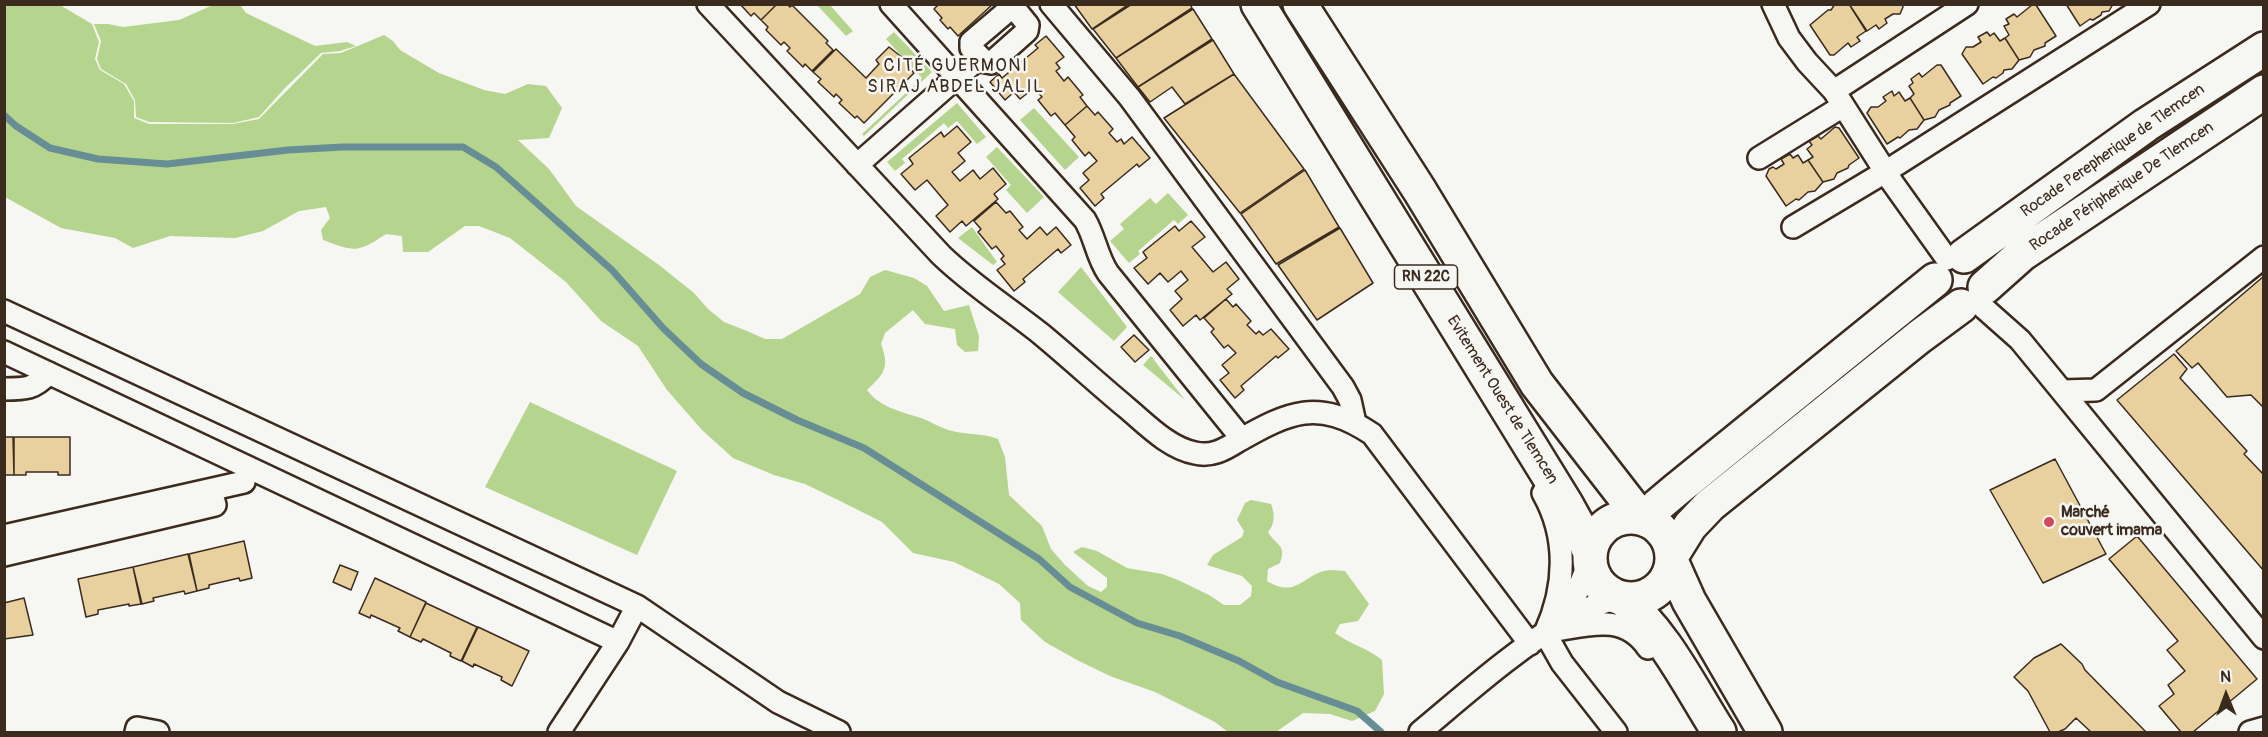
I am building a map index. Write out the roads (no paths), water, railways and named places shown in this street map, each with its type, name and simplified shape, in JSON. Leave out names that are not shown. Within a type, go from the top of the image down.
[{"type":"highway","name":"Evitement Ouest de Tlemcen","points":[[1258,4],[1566,504],[1582,533],[1590,556],[1592,573],[1597,582],[1639,612],[1655,631],[1711,719]]},
{"type":"highway","name":"RN 22C","points":[[1300,4],[1420,191],[1538,384],[1644,519],[1659,527],[1665,534],[1672,559],[1689,601],[1765,732]]},
{"type":"highway","name":"Rocade Perepherique de Tlemcen","points":[[1644,519],[1948,265],[2146,125],[2264,49]]},
{"type":"highway","name":"Rocade Péripherique De Tlemcen","points":[[1672,559],[1690,526],[1710,505],[1919,337],[1974,298],[2022,254],[2264,92]]},
{"type":"highway","points":[[1979,263],[1986,279],[1974,298],[1945,302],[1939,295],[1948,265],[1979,263]]},
{"type":"highway","points":[[1590,556],[1597,534],[1612,521],[1631,516],[1644,519]]},
{"type":"highway","points":[[1620,598],[1642,598],[1659,588],[1670,572],[1672,559]]},
{"type":"street","points":[[708,4],[964,277],[1039,333],[1159,435],[1181,449],[1208,454],[1222,450],[1268,423],[1295,414],[1336,415],[1372,434],[1537,638],[1562,663],[1616,732]]},
{"type":"street","points":[[891,4],[1085,220],[1108,273],[1242,439]]},
{"type":"street","points":[[1051,4],[1130,98],[1343,387],[1350,400],[1355,423]]},
{"type":"street","points":[[1773,4],[1789,38],[1839,98],[1948,265]]},
{"type":"street","points":[[1759,158],[1967,4]]},
{"type":"street","points":[[1793,226],[1886,172],[2149,4]]},
{"type":"street","points":[[857,165],[980,57]]},
{"type":"street","points":[[2062,391],[2096,390],[2264,257]]},
{"type":"street","points":[[1974,298],[2019,340],[2264,638]]},
{"type":"street","points":[[4,311],[637,606],[778,702],[839,732]]},
{"type":"street","points":[[1465,339],[1464,358],[1545,496],[1555,518],[1561,547],[1562,573],[1554,614],[1537,638]]},
{"type":"street","points":[[4,352],[618,642]]},
{"type":"street","points":[[4,389],[23,389],[37,385],[49,373]]},
{"type":"street","points":[[4,536],[244,482]]},
{"type":"street","points":[[4,555],[215,505],[211,490]]},
{"type":"street","points":[[1537,638],[1575,597],[1590,556]]},
{"type":"street","points":[[1420,732],[1537,638],[1573,615],[1620,598]]},
{"type":"street","points":[[559,732],[618,642],[637,606]]},
{"type":"street","points":[[1537,638],[1601,624],[1629,628],[1644,641],[1674,688],[1711,719]]},
{"type":"street","points":[[136,732],[137,728],[158,732]]},
{"type":"street","points":[[2250,732],[2264,728]]},
{"type":"waterway","points":[[4,115],[16,126],[50,148],[98,159],[167,164],[288,150],[343,147],[463,147],[496,167],[612,270],[663,328],[701,364],[743,393],[797,420],[864,448],[1039,559],[1070,587],[1137,623],[1180,636],[1239,661],[1277,682],[1357,711],[1381,732]]},
{"type":"place","name":"Marché couvert imama","points":[[2049,522]]},
{"type":"district","name":"CITÉ GUERMONI SIRAJ ABDEL JALIL","points":[[956,76]]}]
